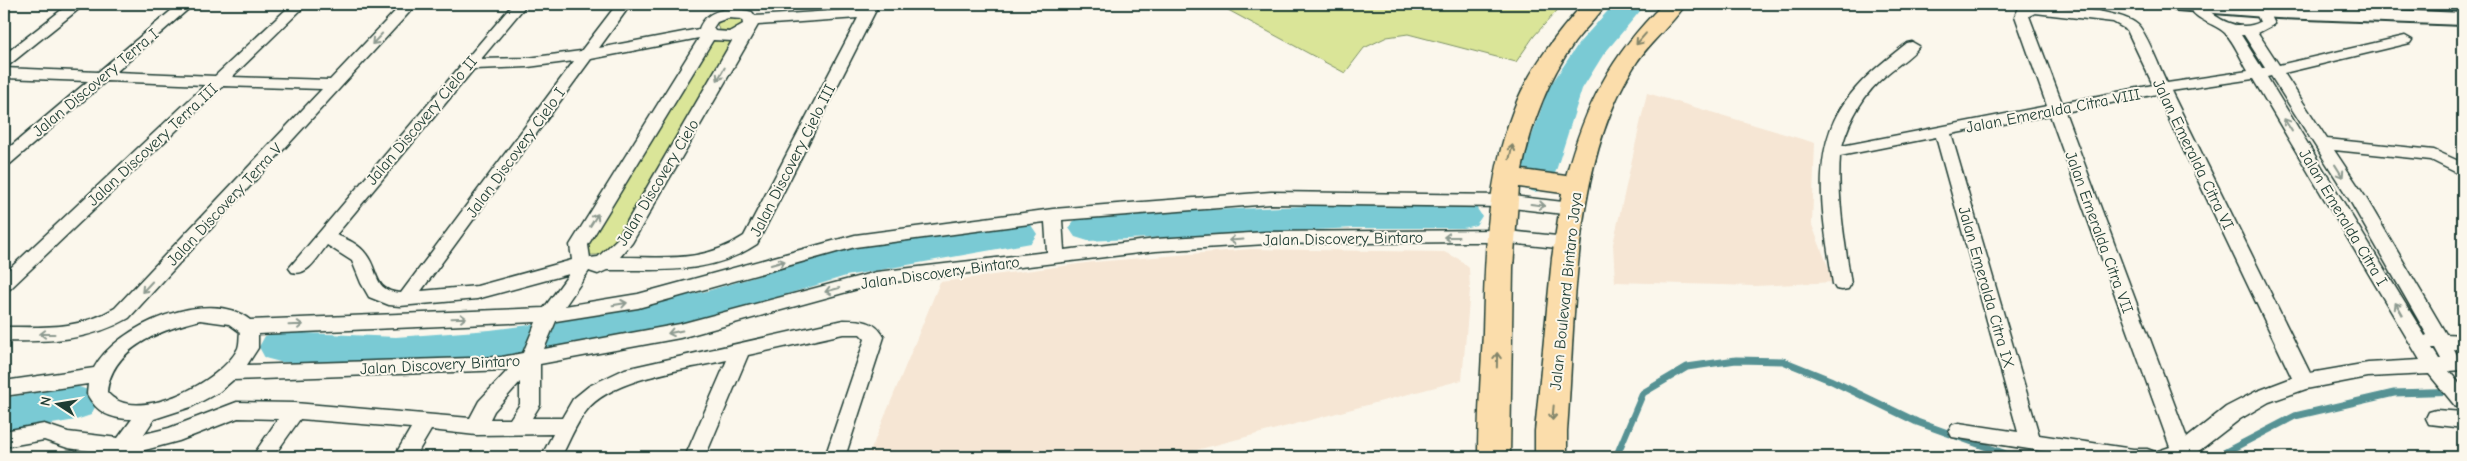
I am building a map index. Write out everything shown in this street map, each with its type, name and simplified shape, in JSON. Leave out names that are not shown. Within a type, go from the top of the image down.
[{"type":"main road","points":[[1494,457],[1499,236],[1505,189],[1515,138],[1526,105],[1541,74],[1564,40],[1595,4]]},
{"type":"main road","name":"Jalan Boulevard Bintaro Jaya","points":[[1551,457],[1551,431],[1567,243],[1574,197],[1588,136],[1609,88],[1636,46],[1675,4]]},
{"type":"main road","points":[[2185,4],[2463,19]]},
{"type":"main road","points":[[1505,189],[1574,197]]},
{"type":"street","points":[[4,62],[78,4]]},
{"type":"street","name":"Jalan Discovery Terra I","points":[[4,160],[187,4]]},
{"type":"street","name":"Jalan Discovery Terra III","points":[[4,284],[300,4]]},
{"type":"street","name":"Jalan Discovery Terra V","points":[[4,334],[75,334],[89,330],[122,313],[410,4]]},
{"type":"street","name":"Jalan Discovery Cielo II","points":[[298,268],[520,4]]},
{"type":"street","name":"Jalan Discovery Cielo I","points":[[406,300],[624,4]]},
{"type":"street","name":"Jalan Discovery Cielo","points":[[547,320],[570,299],[623,243],[759,4]]},
{"type":"street","points":[[2185,4],[2230,29],[2249,31],[2262,28],[2268,24],[2267,8]]},
{"type":"street","points":[[468,64],[524,63],[708,33],[726,38],[749,23],[870,8]]},
{"type":"street","name":"Jalan Discovery Cielo III","points":[[582,264],[658,265],[693,262],[726,256],[740,250],[751,240],[870,8]]},
{"type":"street","name":"Jalan Emeralda Citra VI","points":[[2024,11],[2035,9],[2116,18],[2133,28],[2304,382]]},
{"type":"street","points":[[723,10],[741,13],[749,23]]},
{"type":"street","name":"Jalan Discovery Cielo","points":[[582,264],[578,245],[708,33],[706,28],[708,23],[723,10]]},
{"type":"street","name":"Jalan Emeralda Citra VII","points":[[2024,11],[2022,16],[2173,455]]},
{"type":"street","name":"Jalan Emeralda Citra I","points":[[2230,29],[2332,195],[2418,341],[2448,369]]},
{"type":"street","name":"Jalan Emeralda Citra I","points":[[2249,31],[2357,198],[2439,341],[2448,369],[2463,402]]},
{"type":"street","points":[[2275,72],[2405,40]]},
{"type":"street","points":[[1842,284],[1829,194],[1831,153],[1836,130],[1853,100],[1887,64],[1912,46]]},
{"type":"street","points":[[4,72],[334,85]]},
{"type":"street","name":"Jalan Emeralda Citra VIII","points":[[1831,153],[1943,133],[2163,88],[2275,72]]},
{"type":"street","name":"Jalan Emeralda Citra IX","points":[[1943,133],[2031,442]]},
{"type":"street","points":[[2323,144],[2434,155],[2452,163],[2463,171]]},
{"type":"street","points":[[248,327],[547,320],[638,301],[855,241],[1053,215],[1271,198],[1505,189]]},
{"type":"street","points":[[2332,195],[2357,198]]},
{"type":"street","points":[[1053,215],[1056,256]]},
{"type":"street","name":"Jalan Discovery Bintaro","points":[[231,373],[502,364],[533,353],[680,331],[876,278],[1156,245],[1266,238],[1499,236],[1567,243]]},
{"type":"street","points":[[324,237],[338,242],[362,261],[368,282],[376,292],[387,298],[406,300],[483,291],[582,264]]},
{"type":"street","points":[[476,427],[486,406],[533,353],[547,320],[560,297],[575,279],[582,264]]},
{"type":"street","points":[[200,313],[221,313],[238,317],[248,327],[250,340],[245,356],[231,373],[202,394],[175,405],[148,412],[134,413],[110,408],[97,394],[100,375],[111,358],[129,342],[151,329],[176,319],[200,313]]},
{"type":"street","points":[[551,457],[566,426],[580,404],[596,391],[632,374],[842,327],[864,327],[875,337],[835,457]]},
{"type":"street","points":[[2418,341],[2463,342]]},
{"type":"street","points":[[695,457],[741,349]]},
{"type":"street","points":[[515,427],[530,405],[533,353]]},
{"type":"street","points":[[2173,455],[2233,412],[2262,397],[2304,382],[2368,370],[2448,369]]},
{"type":"street","points":[[4,388],[100,375]]},
{"type":"street","points":[[4,439],[44,432],[68,440],[119,452],[172,435],[236,410],[295,411],[426,421],[476,427],[566,426]]},
{"type":"street","points":[[262,457],[295,411]]},
{"type":"street","points":[[119,452],[148,412]]},
{"type":"street","points":[[2436,418],[2463,420]]},
{"type":"street","points":[[404,457],[426,421]]},
{"type":"street","points":[[1959,431],[2147,457]]},
{"type":"shaded area","points":[[1647,93],[1815,143],[1812,225],[1834,282],[1755,286],[1615,282],[1613,244]]},
{"type":"shaded area","points":[[1251,249],[1444,252],[1459,259],[1469,268],[1470,290],[1462,380],[1170,457],[868,457],[940,282],[1094,262]]},
{"type":"green space","points":[[1217,4],[1563,4],[1534,36],[1516,62],[1408,34],[1387,37],[1364,48],[1345,73]]},
{"type":"green space","points":[[726,18],[742,19],[743,23],[731,31],[719,30],[717,24]]},
{"type":"green space","points":[[706,37],[736,41],[609,252],[597,255],[581,255]]},
{"type":"waterway","points":[[1535,180],[1565,89],[1590,50],[1631,4]]},
{"type":"waterway","points":[[2388,4],[2463,6]]},
{"type":"waterway","points":[[1088,228],[1354,216],[1463,216]]},
{"type":"waterway","points":[[280,347],[396,352],[490,345],[576,334],[707,305],[844,263],[1018,234]]},
{"type":"waterway","points":[[1616,457],[1643,393],[1687,367],[1736,360],[1783,361],[1830,380],[1917,422],[2006,454],[2035,457]]},
{"type":"waterway","points":[[2216,457],[2295,416],[2394,393],[2463,391]]},
{"type":"waterway","points":[[4,415],[76,403]]}]
